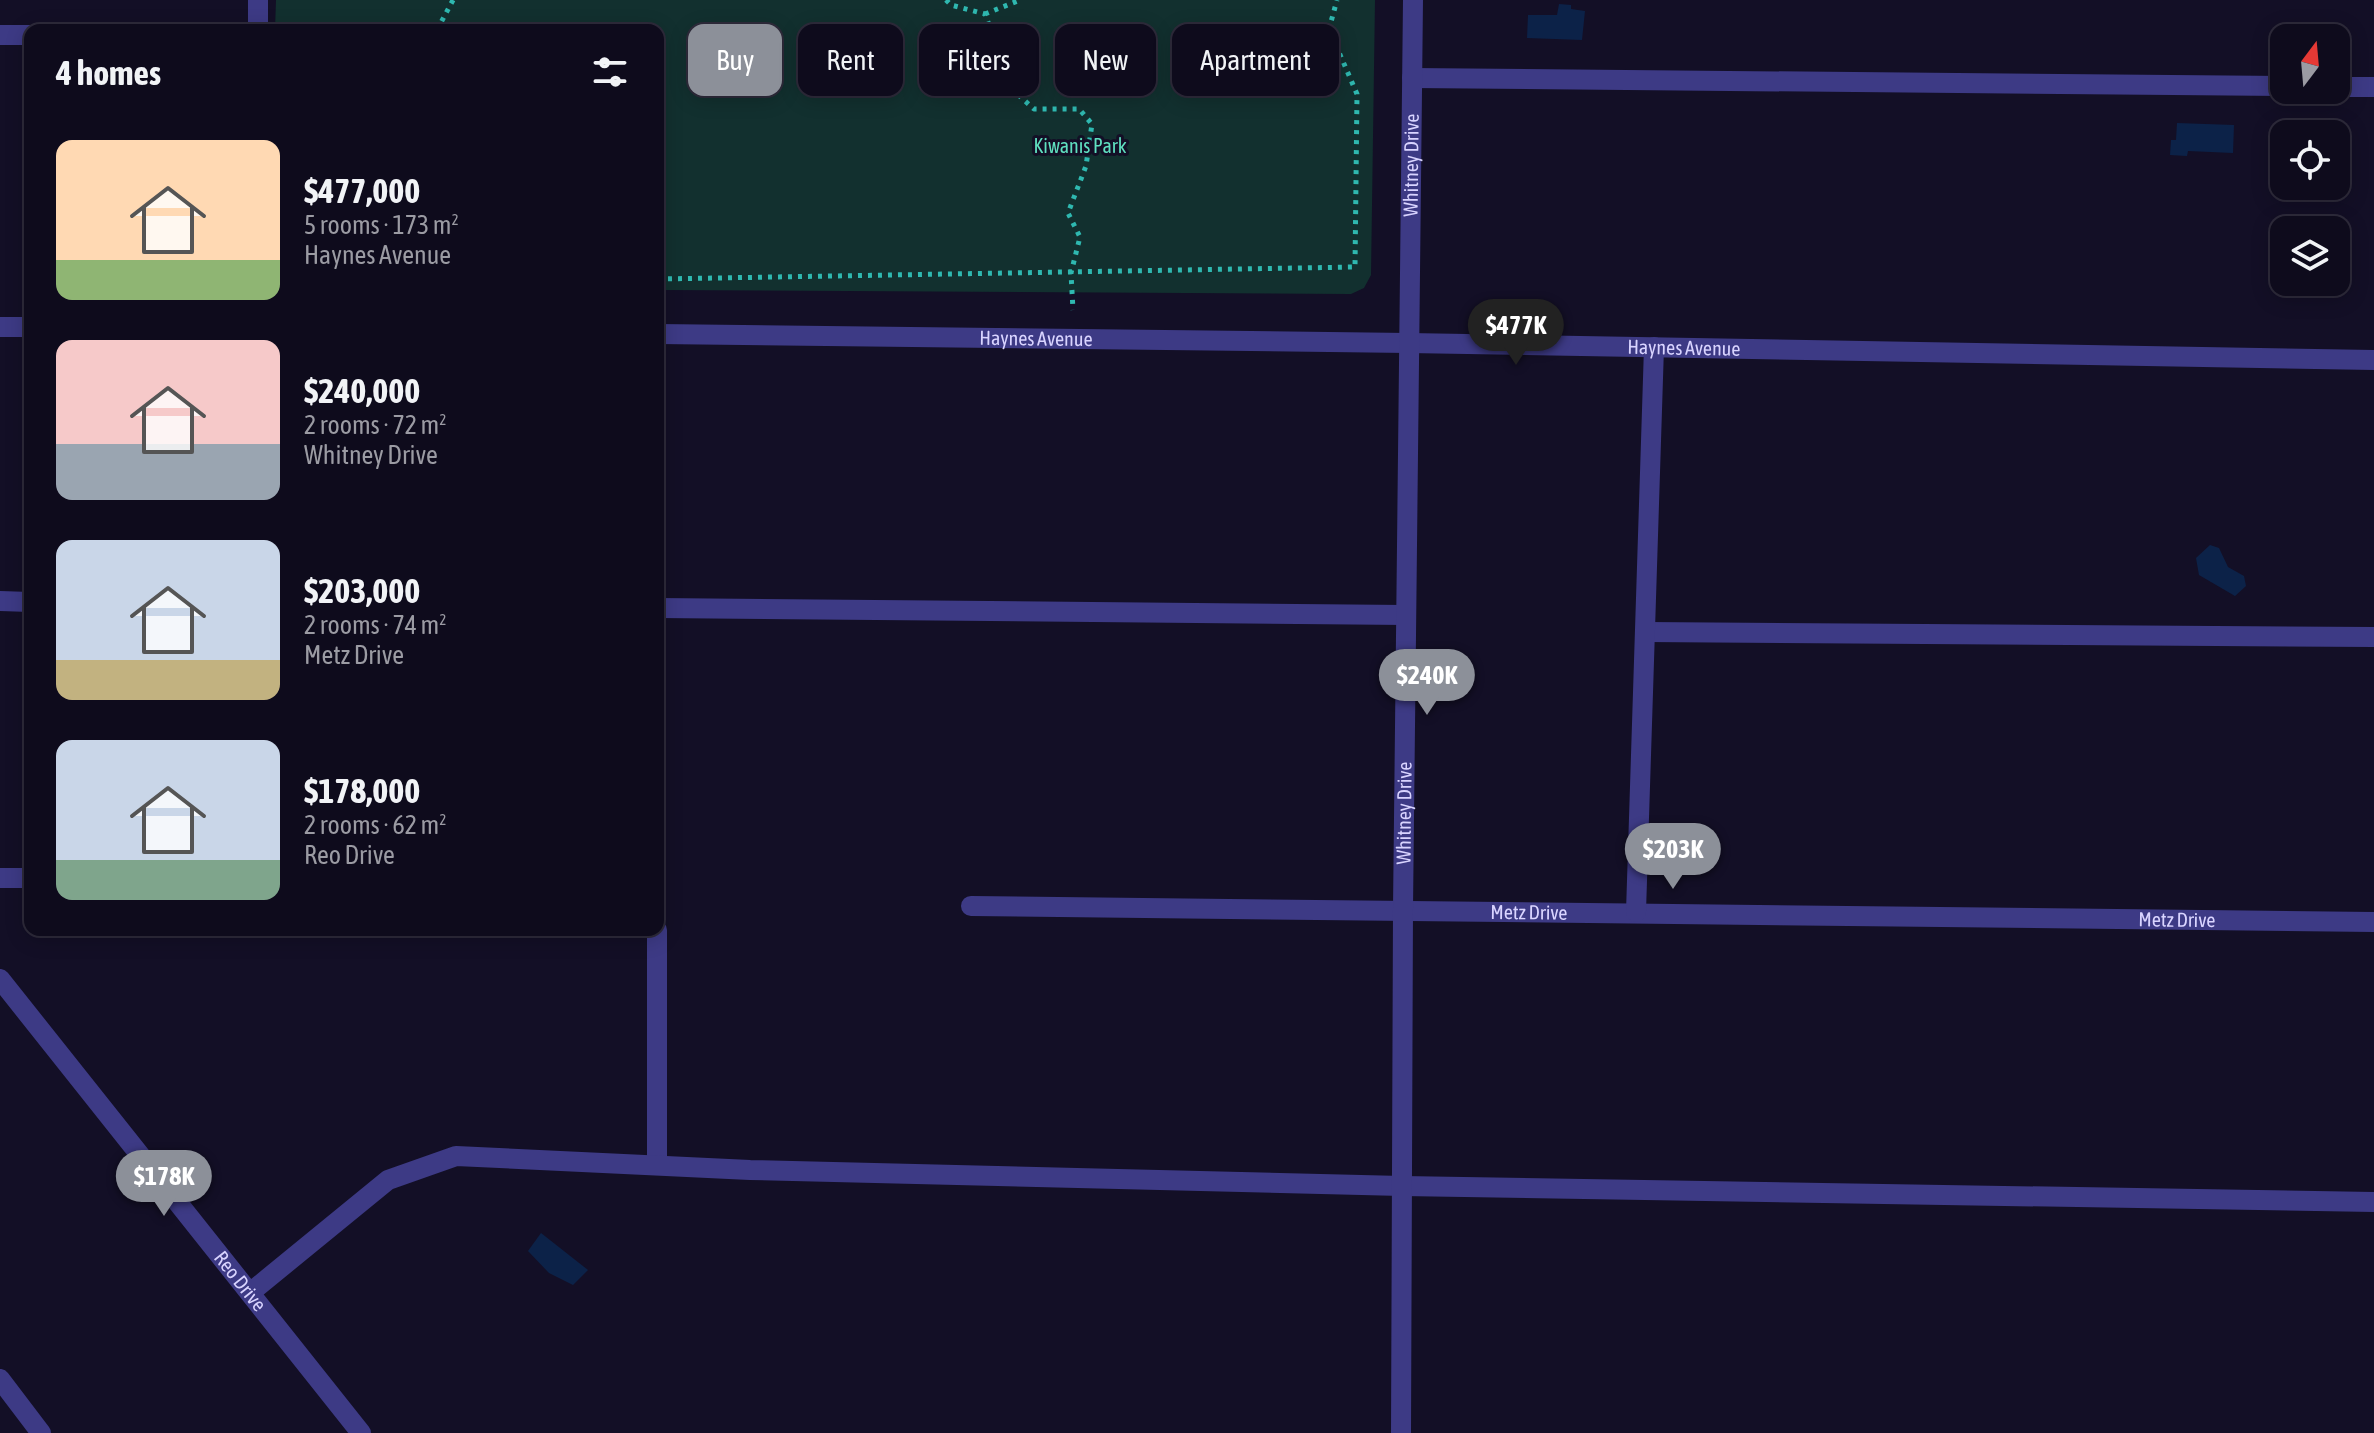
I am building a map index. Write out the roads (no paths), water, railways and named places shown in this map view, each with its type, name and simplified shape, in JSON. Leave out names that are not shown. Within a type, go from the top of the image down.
[{"type":"street","points":[[258,0],[258,24]]},
{"type":"street","name":"Whitney Drive","points":[[1401,1433],[1413,0]]},
{"type":"street","points":[[0,35],[24,35]]},
{"type":"street","points":[[1412,78],[2270,86]]},
{"type":"street","points":[[2350,87],[2374,87]]},
{"type":"street","points":[[0,327],[24,327]]},
{"type":"street","name":"Haynes Avenue","points":[[664,334],[2374,360]]},
{"type":"street","points":[[1636,912],[1654,347]]},
{"type":"street","points":[[0,601],[24,602]]},
{"type":"street","points":[[664,608],[1406,615]]},
{"type":"street","points":[[1646,632],[2374,637]]},
{"type":"street","points":[[0,878],[24,878]]},
{"type":"street","name":"Metz Drive","points":[[971,906],[2374,922]]},
{"type":"street","points":[[657,936],[657,1165]]},
{"type":"street","name":"Reo Drive","points":[[0,979],[361,1433]]},
{"type":"street","points":[[251,1292],[388,1180],[456,1156],[657,1165],[1402,1186],[2374,1202]]},
{"type":"street","points":[[0,1379],[37,1432]]},
{"type":"water","points":[[1559,4],[1585,11],[1582,40],[1527,38],[1528,15],[1557,15]]},
{"type":"water","points":[[2177,123],[2234,125],[2233,153],[2188,151],[2187,156],[2170,155],[2171,140],[2176,140]]},
{"type":"water","points":[[2210,545],[2219,548],[2228,567],[2244,576],[2246,586],[2235,596],[2199,575],[2196,558]]},
{"type":"water","points":[[541,1233],[588,1270],[573,1285],[549,1273],[528,1251]]},
{"type":"park label","name":"Kiwanis Park","points":[[1080,146]]}]
